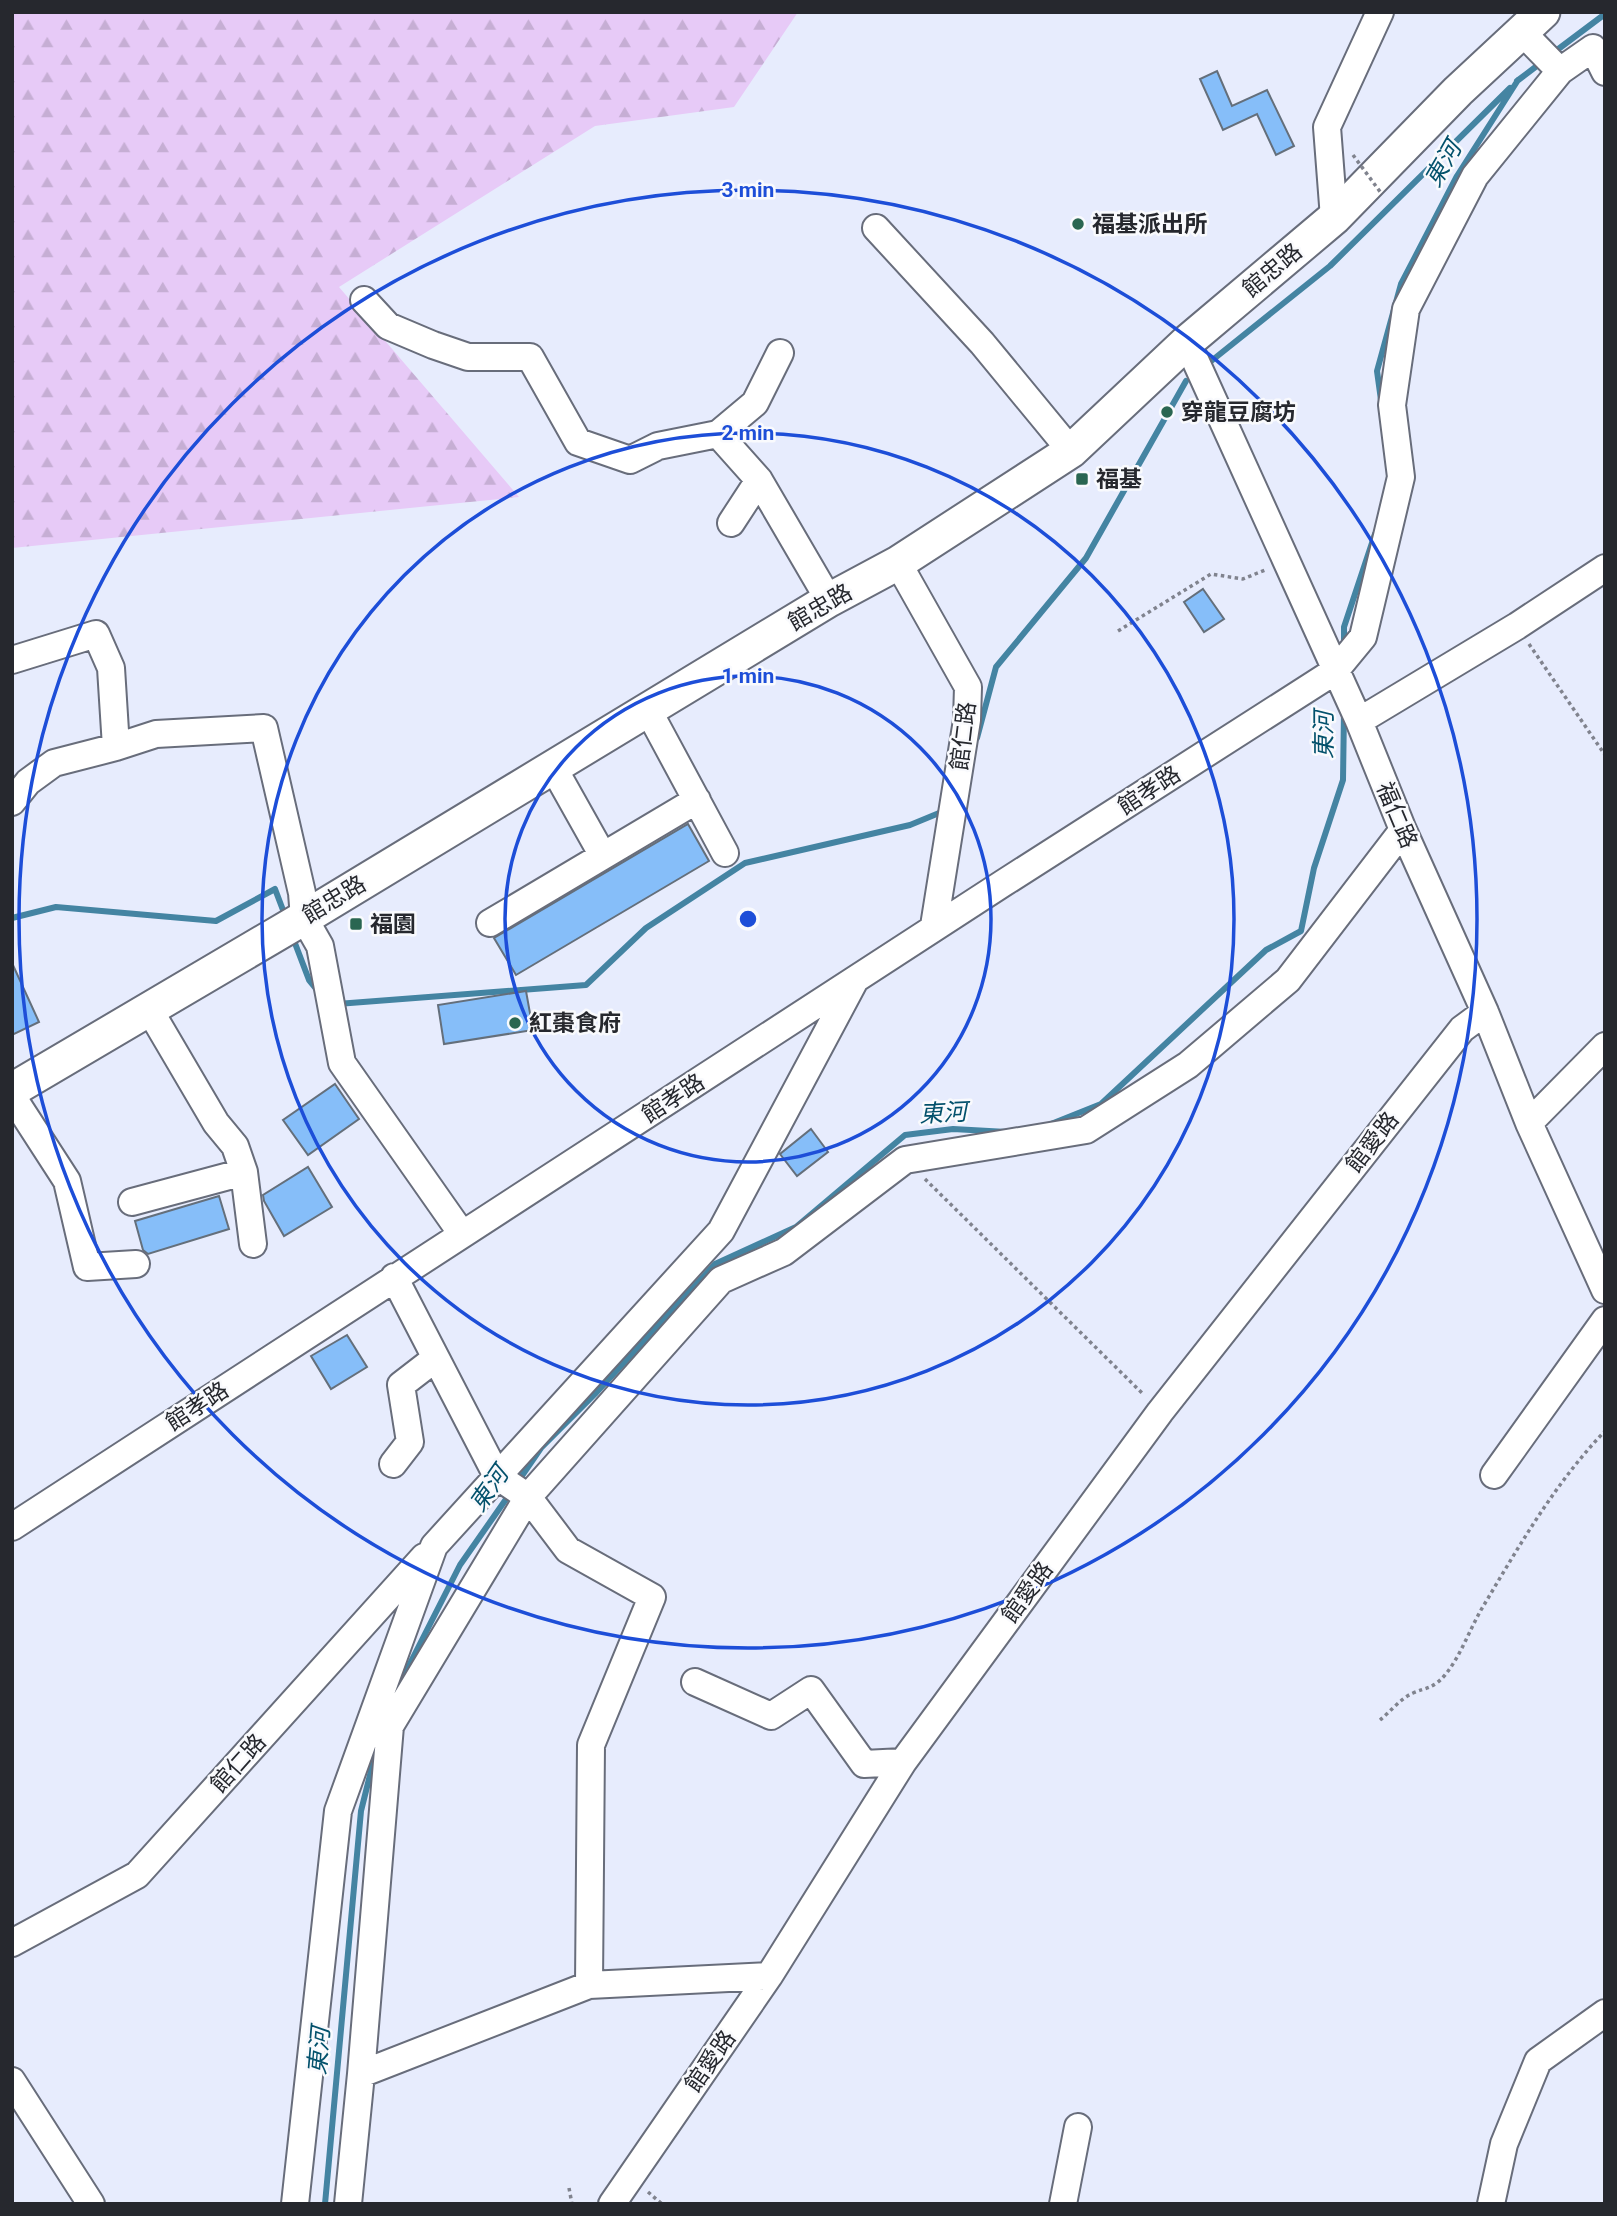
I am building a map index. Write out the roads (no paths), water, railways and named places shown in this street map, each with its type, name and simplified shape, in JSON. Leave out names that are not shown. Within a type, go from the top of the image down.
[{"type":"main road","name":"館忠路","points":[[12,1090],[304,918],[828,600],[898,563],[1071,451],[1186,342],[1334,218],[1458,92],[1532,22]]},
{"type":"street","points":[[1334,218],[1327,127],[1380,12]]},
{"type":"street","points":[[1532,22],[1560,71]]},
{"type":"street","name":"館孝路","points":[[12,1527],[934,926],[1335,671],[1363,637],[1401,477],[1392,405],[1406,309],[1475,176],[1560,71],[1593,48],[1605,72]]},
{"type":"street","points":[[876,228],[982,343],[1071,451]]},
{"type":"street","points":[[364,300],[388,326],[433,345],[468,357],[530,357],[578,442],[630,460],[658,446],[718,434],[755,402],[779,353]]},
{"type":"street","name":"福仁路","points":[[1186,342],[1359,721],[1403,830],[1485,1013],[1529,1123],[1605,1290]]},
{"type":"street","points":[[718,434],[759,480],[828,600]]},
{"type":"street","points":[[731,523],[759,480]]},
{"type":"street","name":"館仁路","points":[[898,563],[968,687],[967,720],[934,926]]},
{"type":"street","points":[[1359,721],[1517,626],[1605,568]]},
{"type":"street","points":[[12,660],[96,634],[111,667],[116,747]]},
{"type":"street","points":[[648,710],[725,853]]},
{"type":"street","points":[[12,802],[28,782],[54,762],[156,734],[264,727],[302,893],[304,918],[320,946],[342,1063],[462,1234]]},
{"type":"street","points":[[553,767],[603,856]]},
{"type":"street","points":[[489,923],[697,800]]},
{"type":"street","points":[[348,2204],[390,1726],[527,1496],[721,1280],[784,1252],[905,1160],[1086,1130],[1188,1065],[1288,980],[1403,830]]},
{"type":"street","name":"館仁路","points":[[12,1943],[137,1875],[721,1231],[855,980]]},
{"type":"street","points":[[149,1009],[216,1123],[235,1146],[244,1171],[253,1244]]},
{"type":"street","name":"館愛路","points":[[612,2204],[769,1976],[903,1762],[1160,1412],[1462,1029],[1485,1013]]},
{"type":"street","points":[[1529,1123],[1605,1046]]},
{"type":"street","points":[[12,1096],[67,1181],[87,1267],[136,1264]]},
{"type":"street","points":[[132,1202],[244,1171]]},
{"type":"street","points":[[394,1277],[497,1476],[527,1496],[568,1550],[652,1597],[591,1745],[589,1984]]},
{"type":"street","points":[[1494,1475],[1605,1321]]},
{"type":"street","points":[[393,1464],[411,1442],[401,1385],[436,1358]]},
{"type":"street","points":[[295,2204],[338,1811],[434,1546]]},
{"type":"street","points":[[695,1682],[771,1716],[811,1690],[864,1764],[903,1762]]},
{"type":"street","points":[[361,2074],[589,1984],[769,1976]]},
{"type":"street","points":[[1491,2204],[1504,2144],[1538,2061],[1605,2012]]},
{"type":"street","points":[[12,2081],[91,2204]]},
{"type":"street","points":[[1063,2204],[1078,2127]]},
{"type":"waterway","points":[[1553,53],[1605,14]]},
{"type":"waterway","points":[[1517,81],[1542,62]]},
{"type":"waterway","name":"東河","points":[[1381,400],[1377,371],[1401,284],[1457,176],[1518,80]]},
{"type":"waterway","points":[[1210,362],[1330,266],[1510,88]]},
{"type":"waterway","points":[[977,738],[996,667],[1086,558],[1186,381]]},
{"type":"waterway","name":"東河","points":[[1344,648],[1344,627],[1375,534]]},
{"type":"waterway","name":"東河","points":[[1051,1124],[1101,1104],[1266,950],[1301,931],[1314,868],[1343,780],[1344,711]]},
{"type":"waterway","points":[[337,1004],[586,985],[646,928],[745,863],[910,825],[944,811]]},
{"type":"waterway","points":[[12,918],[56,907],[216,921],[275,889],[286,918]]},
{"type":"waterway","points":[[293,938],[309,980],[318,991]]},
{"type":"waterway","name":"東河","points":[[517,1483],[541,1448],[595,1394],[715,1264],[796,1227],[905,1135],[953,1129],[1007,1132]]},
{"type":"waterway","name":"東河","points":[[393,1697],[460,1565],[511,1492]]},
{"type":"waterway","name":"東河","points":[[325,2204],[361,1811],[376,1751]]},
{"type":"place","name":"福基派出所","points":[[1078,224]]},
{"type":"place","name":"穿龍豆腐坊","points":[[1167,412]]},
{"type":"place","name":"福基","points":[[1082,479]]},
{"type":"place","name":"福園","points":[[356,924]]},
{"type":"place","name":"紅棗食府","points":[[515,1023]]}]
